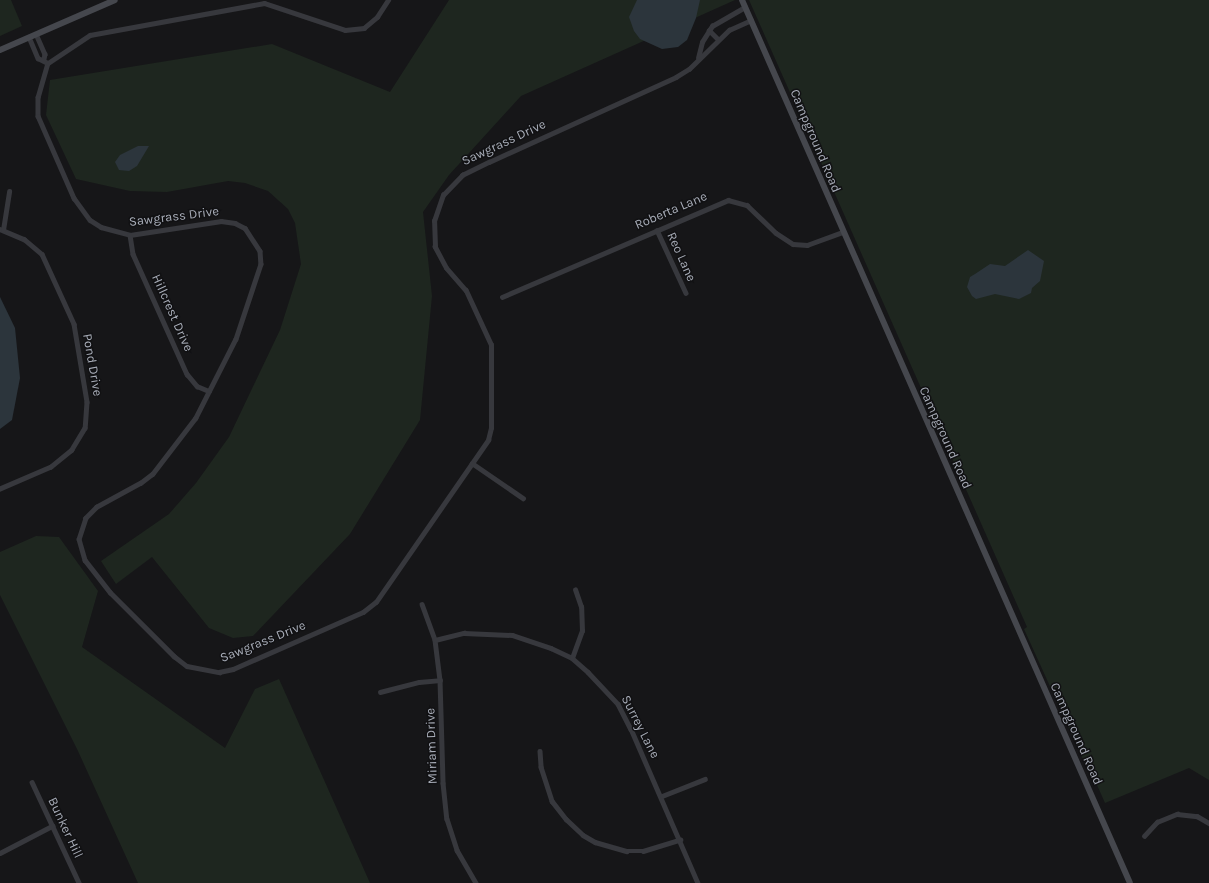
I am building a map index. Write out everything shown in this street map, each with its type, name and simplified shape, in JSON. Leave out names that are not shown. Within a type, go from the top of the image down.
[{"type":"street","points":[[0,50],[116,0]]},
{"type":"street","points":[[29,38],[38,58],[44,59],[48,64],[90,35],[264,2],[345,30],[364,28],[377,17],[388,0]]},
{"type":"street","name":"Campground Road","points":[[742,0],[842,232],[1130,883]]},
{"type":"street","name":"Sawgrass Drive","points":[[698,58],[702,42],[709,30],[725,17],[745,7]]},
{"type":"street","name":"Sawgrass Drive","points":[[48,64],[38,97],[38,116],[74,198],[90,220],[101,227],[130,235],[221,221],[235,223],[245,228],[255,239],[260,251],[261,264],[236,338],[196,418],[153,474],[141,483],[97,507],[86,518],[79,539],[85,560],[110,592],[174,656],[187,666],[206,672],[233,669],[363,612],[376,602],[488,440],[491,428],[491,345],[466,290],[446,268],[435,247],[434,221],[443,194],[462,175],[676,77],[689,69],[698,58],[729,30],[751,20]]},
{"type":"street","points":[[709,30],[718,39]]},
{"type":"street","points":[[36,34],[45,54],[44,59]]},
{"type":"street","points":[[1,230],[10,192]]},
{"type":"street","name":"Roberta Lane","points":[[502,297],[728,200],[747,205],[776,233],[793,244],[808,245],[842,232]]},
{"type":"street","name":"Pond Drive","points":[[0,489],[51,467],[72,450],[85,428],[87,402],[74,324],[42,254],[24,239],[1,230]]},
{"type":"street","name":"Reo Lane","points":[[657,230],[686,294]]},
{"type":"street","name":"Hillcrest Drive","points":[[130,235],[133,254],[187,374],[197,386],[209,391]]},
{"type":"street","points":[[472,463],[523,498]]},
{"type":"street","points":[[572,658],[582,631],[581,607],[575,590]]},
{"type":"street","name":"Miriam Drive","points":[[422,604],[435,640],[440,680],[443,783],[447,820],[457,850],[476,883]]},
{"type":"street","name":"Surrey Lane","points":[[435,640],[464,633],[512,635],[532,640],[572,658],[605,688],[618,704],[662,796],[698,883]]},
{"type":"street","points":[[380,692],[419,682],[440,680]]},
{"type":"street","points":[[540,751],[541,767],[552,801],[566,819],[583,835],[595,842],[627,851],[643,851],[680,840]]},
{"type":"street","points":[[662,796],[705,779]]},
{"type":"street","name":"Bunker Hill","points":[[32,782],[78,883]]},
{"type":"street","points":[[1144,836],[1157,822],[1177,814],[1197,816],[1209,823]]},
{"type":"street","points":[[0,853],[52,826]]},
{"type":"shaded area","points":[[0,0],[11,0],[22,26],[0,36]]},
{"type":"shaded area","points":[[449,0],[735,0],[521,96],[449,175],[423,212],[432,296],[420,420],[350,534],[253,636],[233,638],[209,628],[152,557],[116,584],[101,561],[169,514],[196,483],[229,437],[280,330],[301,264],[295,223],[288,209],[268,191],[245,183],[228,181],[167,192],[130,191],[76,179],[46,115],[50,80],[272,44],[390,92]]},
{"type":"shaded area","points":[[637,0],[700,0],[696,18],[687,40],[678,47],[662,49],[640,39],[634,31],[629,17]]},
{"type":"shaded area","points":[[749,0],[1209,0],[1209,780],[1189,768],[1105,803],[1089,767],[1087,768],[1024,629],[1027,627]]},
{"type":"shaded area","points":[[138,146],[149,146],[137,166],[129,171],[119,170],[115,162],[120,155]]},
{"type":"shaded area","points":[[1028,250],[1044,261],[1040,281],[1032,288],[1031,293],[1019,299],[995,294],[976,299],[972,296],[967,287],[970,277],[990,264],[1005,266]]},
{"type":"shaded area","points":[[0,297],[15,328],[20,378],[12,420],[0,429]]},
{"type":"shaded area","points":[[36,536],[59,537],[98,591],[82,647],[225,748],[255,689],[279,679],[370,883],[138,883],[78,751],[0,595],[0,552]]}]
